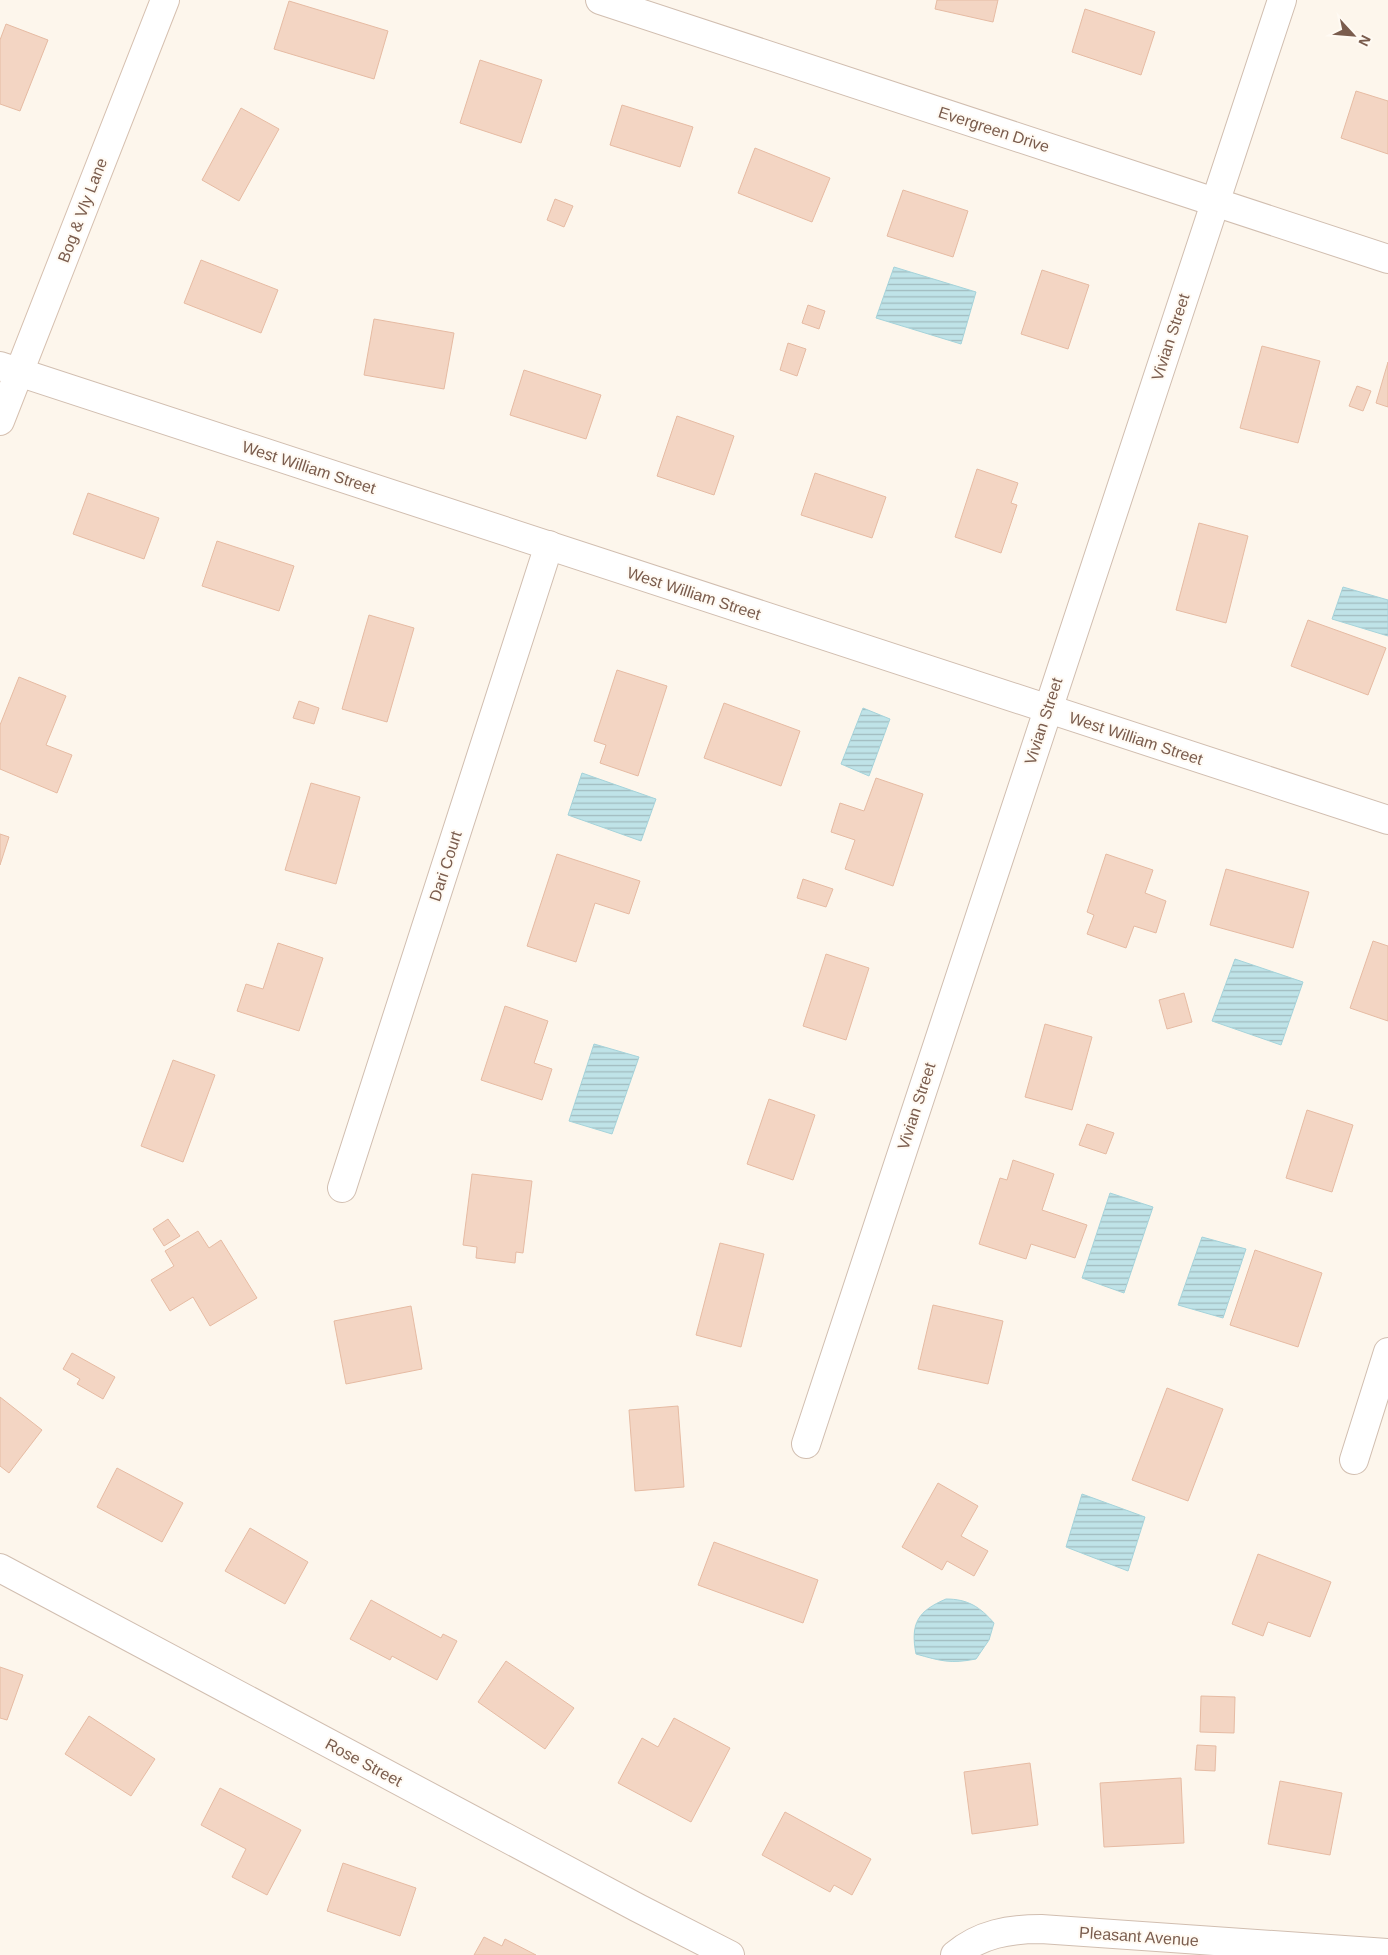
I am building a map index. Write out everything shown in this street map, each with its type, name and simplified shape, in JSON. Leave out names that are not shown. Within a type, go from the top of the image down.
[{"type":"street","name":"Bog & Vly Lane","points":[[0,421],[9,369],[165,0]]},
{"type":"street","name":"Evergreen Drive","points":[[600,0],[1388,258]]},
{"type":"street","name":"Vivian Street","points":[[806,1444],[1047,708],[1282,0]]},
{"type":"street","name":"West William Street","points":[[9,369],[1388,820]]},
{"type":"street","name":"Dari Court","points":[[342,1188],[549,545]]},
{"type":"street","points":[[1354,1460],[1388,1352]]},
{"type":"street","name":"Rose Street","points":[[0,1568],[730,1955]]},
{"type":"street","name":"Pleasant Avenue","points":[[955,1955],[976,1942],[996,1933],[1018,1929],[1050,1929],[1388,1953]]},
{"type":"water","points":[[894,267],[976,292],[961,344],[876,318]]},
{"type":"water","points":[[1343,587],[1388,600],[1388,636],[1332,619]]},
{"type":"water","points":[[863,708],[890,719],[869,776],[841,764]]},
{"type":"water","points":[[582,773],[656,799],[641,841],[568,815]]},
{"type":"water","points":[[1235,959],[1303,982],[1281,1045],[1212,1021]]},
{"type":"water","points":[[594,1044],[639,1057],[612,1134],[569,1121]]},
{"type":"water","points":[[1110,1193],[1153,1207],[1124,1293],[1082,1278]]},
{"type":"water","points":[[1202,1237],[1246,1249],[1223,1318],[1178,1305]]},
{"type":"water","points":[[1082,1494],[1145,1517],[1128,1571],[1066,1547]]},
{"type":"water","points":[[946,1599],[961,1600],[973,1605],[984,1612],[994,1623],[989,1640],[976,1659],[946,1661],[916,1654],[914,1634],[918,1619],[929,1608]]},
{"type":"building","points":[[937,0],[998,0],[993,22],[935,9]]},
{"type":"building","points":[[289,1],[388,31],[374,79],[274,49]]},
{"type":"building","points":[[1085,9],[1155,32],[1141,75],[1072,52]]},
{"type":"building","points":[[6,24],[48,40],[20,111],[0,104],[0,40]]},
{"type":"building","points":[[480,60],[542,80],[521,143],[460,123]]},
{"type":"building","points":[[1356,91],[1388,101],[1388,154],[1341,138]]},
{"type":"building","points":[[622,105],[693,127],[680,167],[610,145]]},
{"type":"building","points":[[241,108],[279,129],[239,201],[202,180]]},
{"type":"building","points":[[755,148],[830,178],[812,222],[738,193]]},
{"type":"building","points":[[903,190],[968,211],[953,257],[887,236]]},
{"type":"building","points":[[555,199],[573,206],[564,227],[547,220]]},
{"type":"building","points":[[201,260],[278,290],[261,333],[184,303]]},
{"type":"building","points":[[1042,270],[1089,285],[1068,349],[1021,334]]},
{"type":"building","points":[[808,305],[825,311],[819,329],[802,323]]},
{"type":"building","points":[[374,319],[454,333],[444,389],[364,375]]},
{"type":"building","points":[[788,343],[806,349],[797,376],[780,370]]},
{"type":"building","points":[[1262,346],[1320,361],[1298,443],[1240,428]]},
{"type":"building","points":[[1388,362],[1388,407],[1376,403]]},
{"type":"building","points":[[524,370],[601,395],[586,439],[510,415]]},
{"type":"building","points":[[1357,386],[1371,391],[1363,411],[1349,406]]},
{"type":"building","points":[[677,416],[734,436],[714,495],[657,476]]},
{"type":"building","points":[[977,469],[1018,483],[1011,503],[1017,505],[1001,553],[955,537]]},
{"type":"building","points":[[815,473],[886,497],[872,538],[801,515]]},
{"type":"building","points":[[88,493],[159,518],[144,559],[73,534]]},
{"type":"building","points":[[1199,523],[1248,536],[1226,623],[1176,610]]},
{"type":"building","points":[[217,541],[294,566],[279,611],[202,586]]},
{"type":"building","points":[[369,615],[414,628],[387,722],[342,709]]},
{"type":"building","points":[[1308,620],[1386,648],[1368,695],[1291,666]]},
{"type":"building","points":[[617,670],[667,686],[638,776],[600,763],[606,745],[594,741]]},
{"type":"building","points":[[19,677],[66,696],[46,745],[72,755],[57,793],[0,769],[0,725]]},
{"type":"building","points":[[299,701],[319,708],[314,724],[293,718]]},
{"type":"building","points":[[724,703],[800,731],[781,786],[704,758]]},
{"type":"building","points":[[876,778],[923,794],[893,886],[845,869],[855,840],[831,832],[840,803],[864,811]]},
{"type":"building","points":[[311,783],[360,797],[336,884],[285,870]]},
{"type":"building","points":[[0,834],[9,837],[0,865]]},
{"type":"building","points":[[557,854],[640,881],[629,914],[595,903],[576,962],[527,946]]},
{"type":"building","points":[[1106,854],[1153,870],[1145,893],[1166,901],[1156,933],[1134,926],[1126,948],[1087,934],[1094,915],[1087,912]]},
{"type":"building","points":[[1226,869],[1309,892],[1293,948],[1210,925]]},
{"type":"building","points":[[803,879],[833,889],[826,907],[797,898]]},
{"type":"building","points":[[1373,941],[1388,946],[1388,1021],[1350,1008]]},
{"type":"building","points":[[278,943],[323,958],[299,1031],[237,1011],[246,984],[263,989]]},
{"type":"building","points":[[826,954],[869,968],[846,1040],[803,1026]]},
{"type":"building","points":[[1184,993],[1192,1022],[1167,1029],[1159,1000]]},
{"type":"building","points":[[505,1006],[548,1021],[534,1063],[552,1069],[542,1100],[481,1080]]},
{"type":"building","points":[[1045,1024],[1092,1037],[1072,1110],[1025,1097]]},
{"type":"building","points":[[173,1060],[215,1075],[183,1162],[141,1146]]},
{"type":"building","points":[[769,1099],[815,1115],[793,1180],[747,1164]]},
{"type":"building","points":[[1307,1110],[1353,1125],[1332,1192],[1286,1178]]},
{"type":"building","points":[[1087,1124],[1114,1133],[1106,1154],[1079,1145]]},
{"type":"building","points":[[1013,1160],[1054,1174],[1042,1210],[1087,1225],[1075,1258],[1031,1244],[1026,1259],[979,1244],[1000,1178],[1007,1180]]},
{"type":"building","points":[[472,1174],[532,1181],[523,1253],[516,1252],[515,1263],[476,1258],[477,1247],[463,1245]]},
{"type":"building","points":[[168,1219],[180,1236],[164,1246],[153,1229]]},
{"type":"building","points":[[198,1231],[209,1248],[221,1240],[257,1298],[210,1326],[193,1297],[170,1311],[151,1280],[174,1266],[165,1251]]},
{"type":"building","points":[[720,1243],[764,1254],[741,1347],[696,1335]]},
{"type":"building","points":[[1255,1250],[1322,1273],[1298,1347],[1230,1325]]},
{"type":"building","points":[[933,1305],[1003,1321],[988,1384],[918,1369]]},
{"type":"building","points":[[411,1306],[422,1369],[346,1384],[334,1321]]},
{"type":"building","points":[[72,1353],[115,1377],[103,1399],[77,1384],[80,1379],[63,1369]]},
{"type":"building","points":[[1167,1388],[1223,1409],[1188,1501],[1132,1480]]},
{"type":"building","points":[[0,1397],[42,1430],[9,1473],[0,1466]]},
{"type":"building","points":[[678,1406],[684,1487],[635,1491],[629,1410]]},
{"type":"building","points":[[117,1468],[183,1503],[162,1542],[97,1507]]},
{"type":"building","points":[[938,1483],[978,1506],[961,1536],[988,1551],[974,1576],[947,1561],[942,1570],[902,1547]]},
{"type":"building","points":[[250,1528],[308,1562],[285,1604],[225,1571]]},
{"type":"building","points":[[714,1542],[818,1580],[803,1623],[698,1585]]},
{"type":"building","points":[[1258,1554],[1331,1582],[1310,1637],[1268,1622],[1263,1636],[1232,1624]]},
{"type":"building","points":[[371,1600],[441,1638],[443,1634],[457,1641],[437,1680],[392,1656],[390,1660],[350,1639]]},
{"type":"building","points":[[506,1661],[574,1708],[545,1749],[478,1702]]},
{"type":"building","points":[[0,1667],[23,1675],[7,1720],[0,1718]]},
{"type":"building","points":[[1201,1696],[1235,1697],[1234,1733],[1200,1732]]},
{"type":"building","points":[[89,1716],[155,1759],[131,1796],[65,1754]]},
{"type":"building","points":[[674,1718],[730,1748],[691,1822],[618,1783],[642,1738],[658,1747]]},
{"type":"building","points":[[1197,1745],[1216,1746],[1215,1771],[1195,1770]]},
{"type":"building","points":[[1030,1763],[1038,1825],[972,1834],[964,1772]]},
{"type":"building","points":[[1181,1778],[1184,1843],[1104,1847],[1100,1783]]},
{"type":"building","points":[[1280,1781],[1342,1793],[1330,1855],[1268,1844]]},
{"type":"building","points":[[220,1788],[301,1830],[267,1895],[232,1877],[246,1849],[201,1825]]},
{"type":"building","points":[[785,1812],[871,1859],[852,1895],[834,1885],[830,1892],[762,1855]]},
{"type":"building","points":[[343,1863],[416,1888],[400,1936],[327,1911]]},
{"type":"building","points":[[484,1937],[502,1946],[505,1939],[536,1955],[474,1955]]}]
